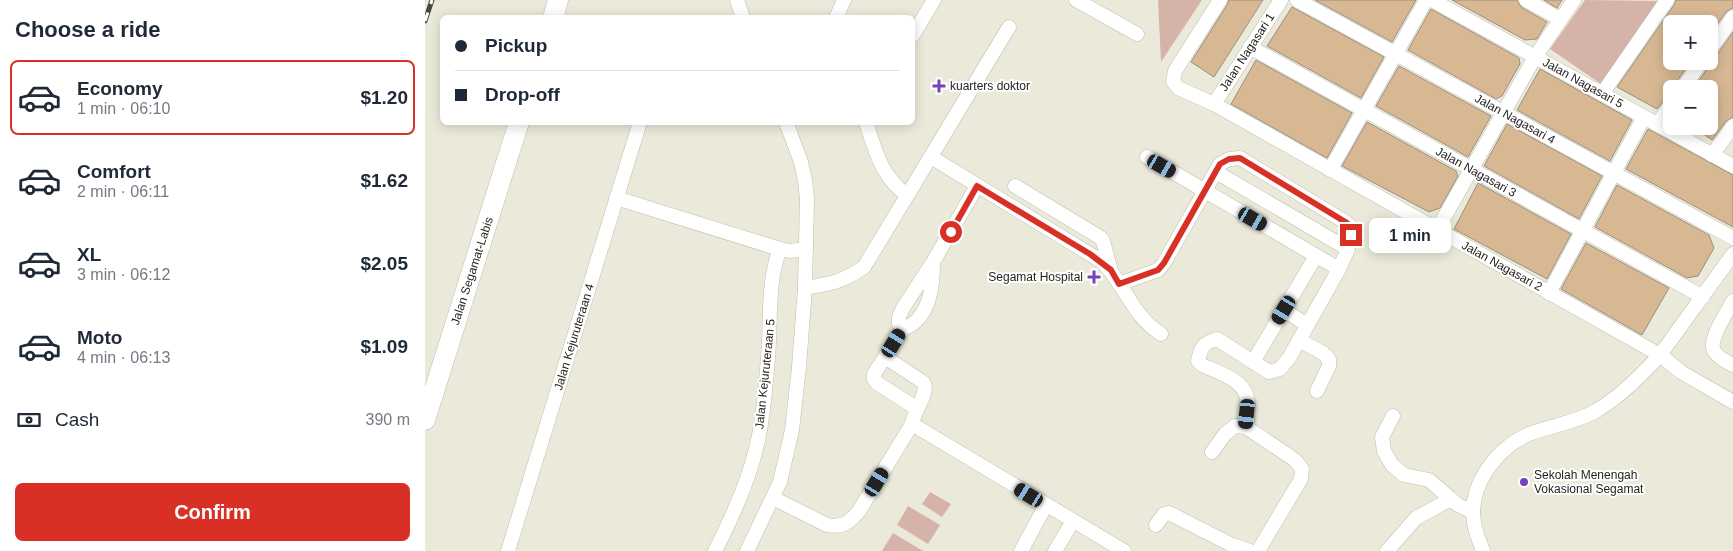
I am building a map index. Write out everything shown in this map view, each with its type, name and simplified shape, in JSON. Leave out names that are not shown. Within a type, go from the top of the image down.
[{"type":"highway","points":[[554,15],[558,0]]},
{"type":"highway","name":"Jalan Segamat-Labis","points":[[425,420],[518,125]]},
{"type":"street","points":[[737,0],[742,15]]},
{"type":"street","points":[[838,15],[845,0]]},
{"type":"street","points":[[915,32],[934,0]]},
{"type":"street","points":[[1076,0],[1137,34]]},
{"type":"street","name":"Jalan Nagasari 2","points":[[1220,0],[1173,76],[1174,86],[1214,104],[1660,355],[1681,372],[1733,402]]},
{"type":"street","name":"Jalan Nagasari 1","points":[[1214,104],[1281,0]]},
{"type":"street","name":"Jalan Nagasari 4","points":[[1297,0],[1733,238]]},
{"type":"street","points":[[1526,0],[1561,19]]},
{"type":"street","points":[[1437,230],[1502,112],[1535,57],[1574,0]]},
{"type":"street","points":[[1602,94],[1667,0]]},
{"type":"street","points":[[1331,170],[1397,54],[1434,1]]},
{"type":"street","name":"Jalan Nagasari 5","points":[[1434,1],[1733,166]]},
{"type":"street","points":[[1718,38],[1733,17]]},
{"type":"street","points":[[805,288],[832,283],[850,277],[864,267],[1009,27]]},
{"type":"street","name":"Jalan Nagasari 3","points":[[1250,47],[1703,297]]},
{"type":"street","points":[[1657,124],[1663,116]]},
{"type":"street","points":[[1549,293],[1644,117]]},
{"type":"street","name":"Jalan Kejuruteraan 4","points":[[508,551],[639,125]]},
{"type":"street","points":[[747,551],[773,498],[787,453],[792,430],[799,367],[805,288],[807,199],[805,180],[788,125]]},
{"type":"street","points":[[867,125],[875,150],[888,178],[907,195]]},
{"type":"street","points":[[1712,154],[1733,126]]},
{"type":"street","points":[[931,157],[1090,254],[1111,270]]},
{"type":"street","points":[[1147,157],[1339,269]]},
{"type":"street","points":[[1119,284],[1158,270],[1164,263],[1220,164],[1229,159],[1240,158],[1347,223],[1352,228],[1348,249],[1339,269],[1289,358],[1280,369],[1269,372],[1217,339],[1206,342],[1200,348],[1198,361],[1202,365],[1236,381],[1244,388],[1248,402],[1246,427]]},
{"type":"street","points":[[1216,172],[1348,249]]},
{"type":"street","points":[[916,408],[877,384],[874,374],[903,329],[916,322],[929,302],[933,284],[933,262],[977,186]]},
{"type":"street","points":[[1015,186],[1101,238],[1111,270],[1135,310],[1150,327],[1161,334]]},
{"type":"street","points":[[616,198],[780,249],[790,251],[805,249]]},
{"type":"street","name":"Jalan Kejuruteraan 5","points":[[715,551],[743,486],[760,432],[768,359],[772,287],[780,249]]},
{"type":"street","points":[[1483,551],[1474,522],[1473,512],[1476,493],[1491,464],[1502,451],[1529,434],[1592,414],[1611,402],[1660,355],[1733,254]]},
{"type":"street","points":[[1253,362],[1316,256]]},
{"type":"street","points":[[1733,301],[1729,318],[1714,336],[1713,350],[1723,360],[1733,365]]},
{"type":"street","points":[[1284,310],[1307,325]]},
{"type":"street","points":[[1299,340],[1323,353],[1329,359],[1329,366],[1317,391]]},
{"type":"street","points":[[773,498],[827,525],[836,527],[851,521],[859,511],[912,424],[916,408],[926,391],[926,386],[923,382],[885,358]]},
{"type":"street","points":[[1393,416],[1382,437],[1384,451],[1397,470],[1404,475],[1429,480],[1451,499],[1473,512]]},
{"type":"street","points":[[912,424],[1124,551]]},
{"type":"street","points":[[1212,452],[1225,434],[1235,426],[1246,427],[1295,460],[1302,469],[1301,479],[1258,551]]},
{"type":"street","points":[[1387,551],[1416,518],[1451,499]]},
{"type":"street","points":[[1021,551],[1046,505]]},
{"type":"street","points":[[1155,525],[1164,514],[1169,513],[1226,542],[1250,551]]},
{"type":"street","points":[[1055,551],[1073,521]]},
{"type":"shaded area","points":[[1158,0],[1202,0],[1161,62]]},
{"type":"shaded area","points":[[1585,0],[1659,1],[1601,84],[1550,49]]},
{"type":"shaded area","points":[[930,492],[951,504],[942,517],[922,504]]},
{"type":"shaded area","points":[[908,506],[940,525],[928,544],[897,525]]},
{"type":"shaded area","points":[[893,533],[923,551],[882,551]]},
{"type":"building","points":[[1229,0],[1263,0],[1214,77],[1191,62]]},
{"type":"building","points":[[1315,0],[1416,0],[1392,42]]},
{"type":"building","points":[[1452,0],[1517,0],[1521,7],[1547,22],[1537,39],[1525,40]]},
{"type":"building","points":[[1544,0],[1562,0],[1557,8]]},
{"type":"building","points":[[1676,0],[1733,0],[1733,8],[1726,12],[1718,23],[1718,15],[1667,15]]},
{"type":"building","points":[[1292,7],[1384,57],[1361,98],[1267,46]]},
{"type":"building","points":[[1431,9],[1519,58],[1520,64],[1502,96],[1496,99],[1408,50]]},
{"type":"building","points":[[1663,21],[1663,70],[1685,70],[1678,80],[1663,80],[1663,101],[1657,109],[1617,87]]},
{"type":"building","points":[[1733,32],[1733,117],[1726,121],[1718,132],[1718,80],[1699,80],[1706,70],[1718,70],[1718,53]]},
{"type":"building","points":[[1256,60],[1352,113],[1327,158],[1231,104]]},
{"type":"building","points":[[1399,66],[1491,116],[1468,157],[1376,106]]},
{"type":"building","points":[[1540,69],[1632,120],[1610,161],[1517,110]]},
{"type":"building","points":[[1367,122],[1456,171],[1458,176],[1440,208],[1429,212],[1342,166]]},
{"type":"building","points":[[1507,124],[1602,176],[1579,219],[1484,166]]},
{"type":"building","points":[[1648,129],[1733,175],[1733,227],[1626,169]]},
{"type":"building","points":[[1705,135],[1716,135],[1712,140]]},
{"type":"building","points":[[1478,183],[1571,234],[1547,279],[1454,229]]},
{"type":"building","points":[[1617,185],[1709,235],[1714,248],[1698,276],[1687,278],[1595,227]]},
{"type":"building","points":[[1586,243],[1669,288],[1642,335],[1561,289]]},
{"type":"railway","points":[[425,21],[432,0]]},
{"type":"place","name":"kuarters doktor","points":[[939,86]]},
{"type":"place","name":"Segamat Hospital","points":[[1094,277]]},
{"type":"place","name":"Sekolah Menengah Vokasional Segamat","points":[[1524,482]]},
{"type":"route","points":[[951,232],[977,186],[1101,261],[1111,270],[1119,284],[1158,270],[1164,263],[1220,164],[1229,159],[1240,158],[1347,223],[1352,228],[1351,235]]}]
